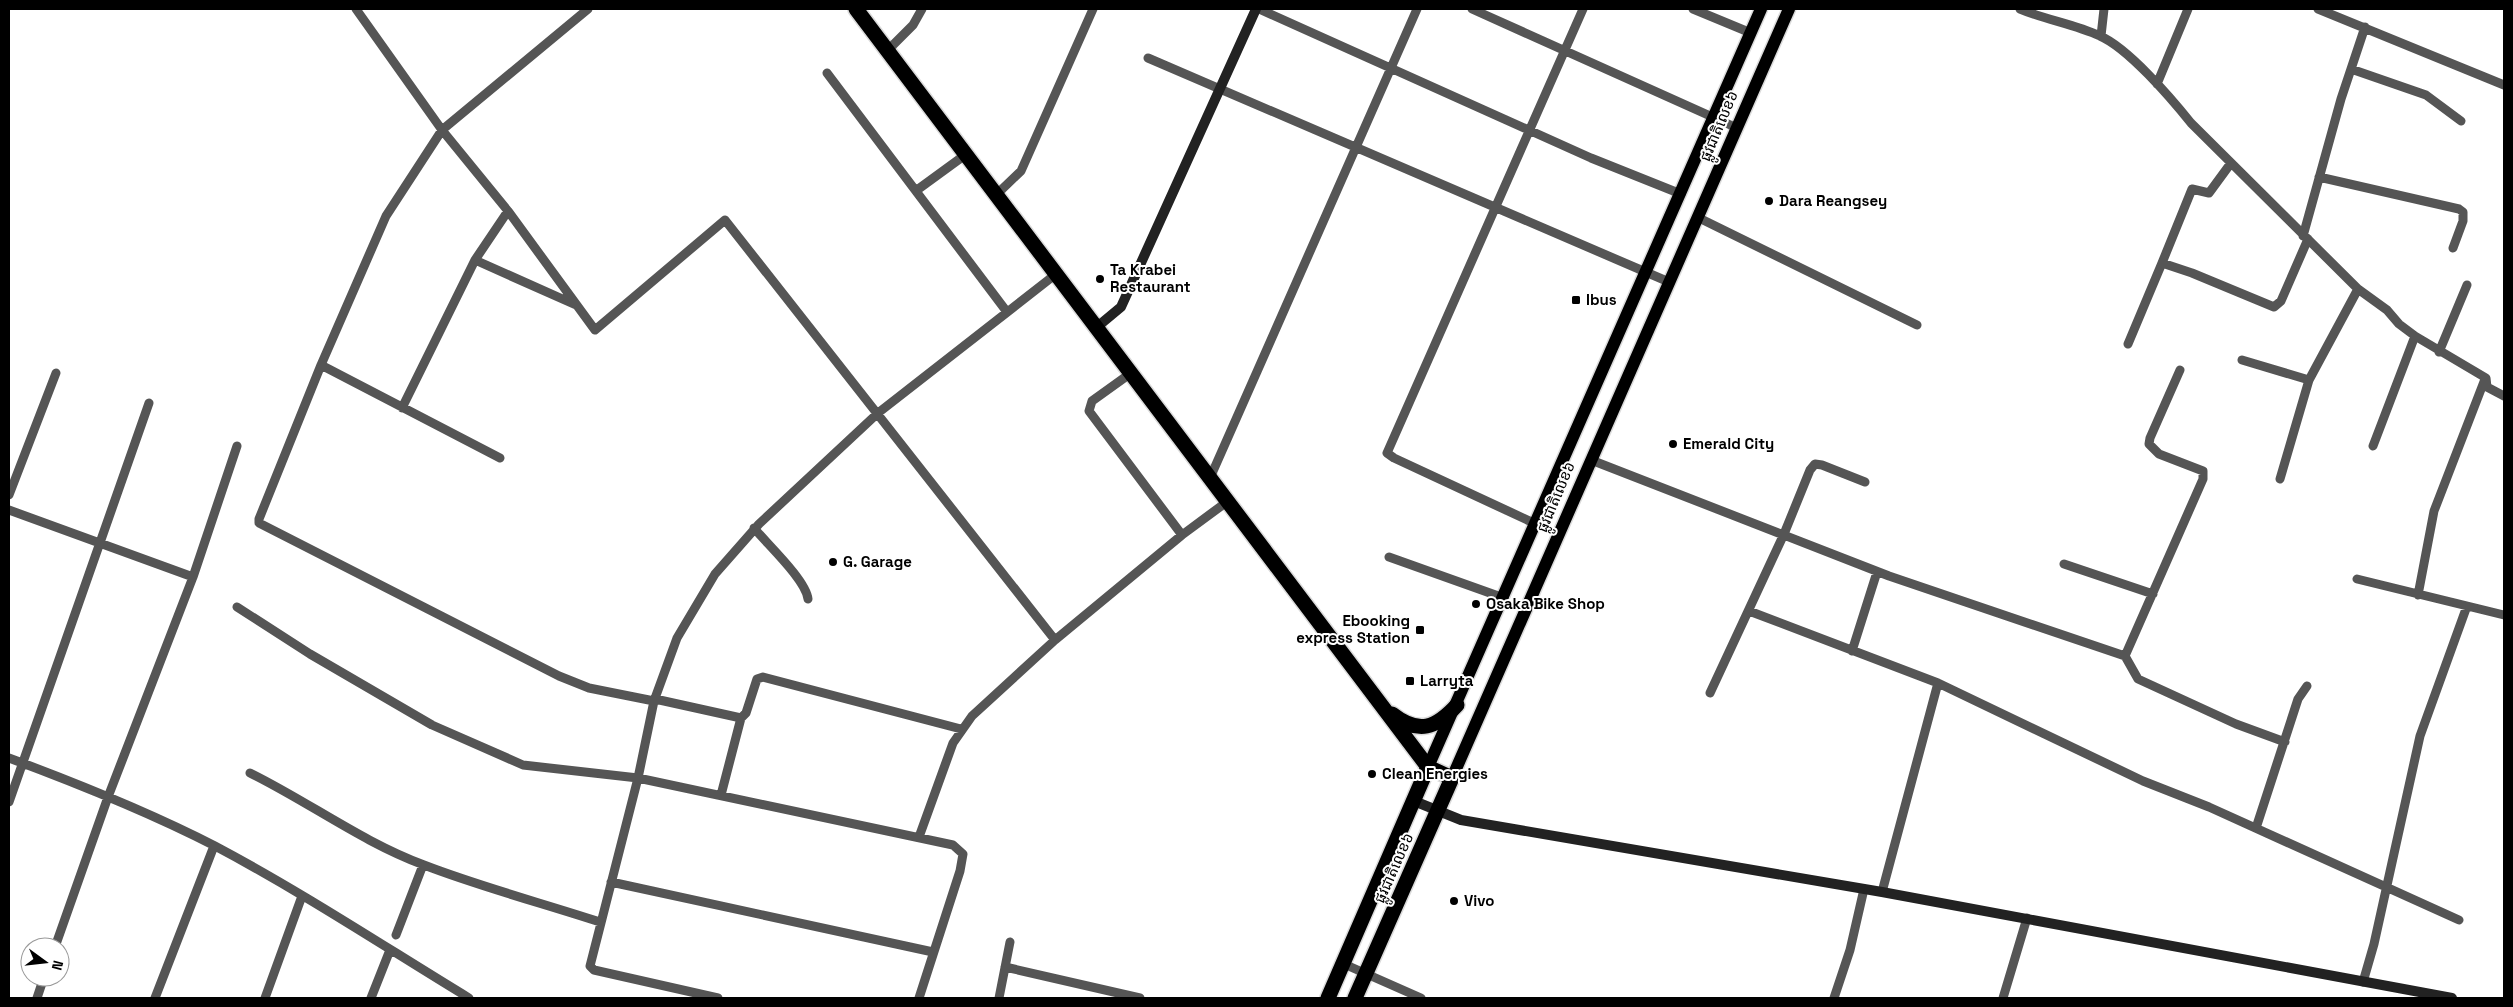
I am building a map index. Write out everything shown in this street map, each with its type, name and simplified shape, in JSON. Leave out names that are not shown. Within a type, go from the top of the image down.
[{"type":"highway","points":[[856,9],[1428,767],[1452,778]]},
{"type":"highway","points":[[1381,704],[1402,722],[1429,726],[1443,720],[1457,705]]},
{"type":"highway","name":"ផ្លូវជាតិលេខ៦","points":[[1328,998],[1428,767]]},
{"type":"highway","name":"ផ្លូវជាតិលេខ៦","points":[[1355,998],[1452,778]]},
{"type":"main road","name":"ផ្លូវជាតិលេខ៦","points":[[1428,767],[1457,705],[1762,9]]},
{"type":"main road","name":"ផ្លូវជាតិលេខ៦","points":[[1452,778],[1788,9]]},
{"type":"street","points":[[356,9],[442,130],[508,210],[595,330],[725,220],[1055,640]]},
{"type":"street","points":[[588,9],[442,130],[386,216],[321,365],[259,519],[259,524],[559,676],[589,688],[741,718]]},
{"type":"street","points":[[887,51],[913,25],[922,9]]},
{"type":"street","points":[[996,195],[1021,171],[1093,9]]},
{"type":"street","points":[[1097,327],[1121,307],[1257,9],[1530,129],[1591,158],[1680,194]]},
{"type":"street","points":[[1210,478],[1353,148],[1391,68],[1416,9]]},
{"type":"street","points":[[1472,9],[1737,128]]},
{"type":"street","points":[[1536,524],[1394,458],[1387,453],[1583,9]]},
{"type":"street","points":[[1693,9],[1751,33]]},
{"type":"street","points":[[2020,9],[2101,36],[2138,65],[2191,123],[2358,289],[2387,310],[2399,324],[2415,336],[2439,352],[2486,378]]},
{"type":"street","points":[[2050,18],[2054,9]]},
{"type":"street","points":[[2101,36],[2104,9]]},
{"type":"street","points":[[2156,84],[2188,9]]},
{"type":"street","points":[[2318,9],[2504,85]]},
{"type":"street","points":[[2162,263],[2192,273],[2274,307],[2281,302],[2306,238],[2319,177],[2365,27]]},
{"type":"street","points":[[1148,58],[1353,148],[1669,282]]},
{"type":"street","points":[[2351,69],[2426,95],[2461,121]]},
{"type":"street","points":[[827,73],[1007,312]]},
{"type":"street","points":[[916,190],[965,155]]},
{"type":"street","points":[[2128,344],[2192,189],[2209,193],[2231,163]]},
{"type":"street","points":[[2319,177],[2459,209],[2463,212],[2463,221],[2453,248]]},
{"type":"street","points":[[402,408],[476,260],[508,210]]},
{"type":"street","points":[[1697,218],[1917,325]]},
{"type":"street","points":[[476,260],[577,306]]},
{"type":"street","points":[[718,998],[594,970],[590,966],[638,778],[655,700],[669,658],[686,620],[715,574],[754,528],[878,413],[1056,274]]},
{"type":"street","points":[[2439,352],[2467,285]]},
{"type":"street","points":[[2280,479],[2310,380],[2358,289]]},
{"type":"street","points":[[2373,446],[2415,336]]},
{"type":"street","points":[[2242,360],[2310,380]]},
{"type":"street","points":[[321,365],[500,458]]},
{"type":"street","points":[[2125,656],[2203,479],[2203,471],[2159,454],[2149,444],[2180,370]]},
{"type":"street","points":[[9,495],[56,373]]},
{"type":"street","points":[[1131,373],[1092,401],[1090,411],[1182,536]]},
{"type":"street","points":[[2486,378],[2487,387],[2504,396]]},
{"type":"street","points":[[2418,594],[2434,511],[2486,378]]},
{"type":"street","points":[[9,802],[149,403]]},
{"type":"street","points":[[59,937],[108,797],[193,577],[237,446]]},
{"type":"street","points":[[1591,460],[1878,572],[2125,656],[2138,680],[2236,724],[2285,742]]},
{"type":"street","points":[[1710,693],[1784,534],[1810,470],[1815,464],[1864,482]]},
{"type":"street","points":[[919,837],[950,751],[961,729],[972,716],[1055,640],[1182,536],[1228,501]]},
{"type":"street","points":[[9,510],[193,577]]},
{"type":"street","points":[[754,528],[799,580],[808,599]]},
{"type":"street","points":[[1389,557],[1504,598]]},
{"type":"street","points":[[2064,564],[2153,594]]},
{"type":"street","points":[[1852,651],[1878,572]]},
{"type":"street","points":[[2357,579],[2504,615]]},
{"type":"street","points":[[2363,982],[2387,888],[2420,736],[2467,606]]},
{"type":"street","points":[[237,607],[310,654],[432,725],[523,765],[638,778],[953,845],[963,854],[918,998]]},
{"type":"street","points":[[1749,610],[1938,683],[2143,781],[2256,828],[2459,920]]},
{"type":"street","points":[[721,795],[741,718],[746,713],[760,677],[961,729]]},
{"type":"street","points":[[1882,892],[1938,683]]},
{"type":"street","points":[[2256,828],[2298,699],[2307,686]]},
{"type":"street","points":[[9,758],[108,797],[214,846],[302,896],[469,998]]},
{"type":"street","points":[[250,772],[288,791],[317,812],[423,865],[600,922]]},
{"type":"street","points":[[1414,801],[1461,820],[1864,888],[2452,998]]},
{"type":"street","points":[[155,998],[214,846]]},
{"type":"street","points":[[396,935],[423,865]]},
{"type":"street","points":[[611,882],[933,952]]},
{"type":"street","points":[[1834,998],[1850,950],[1864,888]]},
{"type":"street","points":[[265,998],[302,896]]},
{"type":"street","points":[[2003,998],[2027,918]]},
{"type":"street","points":[[999,998],[1010,942]]},
{"type":"street","points":[[371,998],[390,950]]},
{"type":"street","points":[[1344,964],[1421,998]]},
{"type":"street","points":[[1005,967],[1140,998]]},
{"type":"place","name":"Dara Reangsey","points":[[1769,201]]},
{"type":"place","name":"Ta Krabei Restaurant","points":[[1100,279]]},
{"type":"place","name":"Ibus","points":[[1576,300]]},
{"type":"place","name":"Emerald City","points":[[1673,444]]},
{"type":"place","name":"G. Garage","points":[[833,562]]},
{"type":"place","name":"Osaka Bike Shop","points":[[1476,604]]},
{"type":"place","name":"Ebooking express Station","points":[[1420,630]]},
{"type":"place","name":"Larryta","points":[[1410,681]]},
{"type":"place","name":"Clean Energies","points":[[1372,774]]},
{"type":"place","name":"Vivo","points":[[1454,901]]}]
